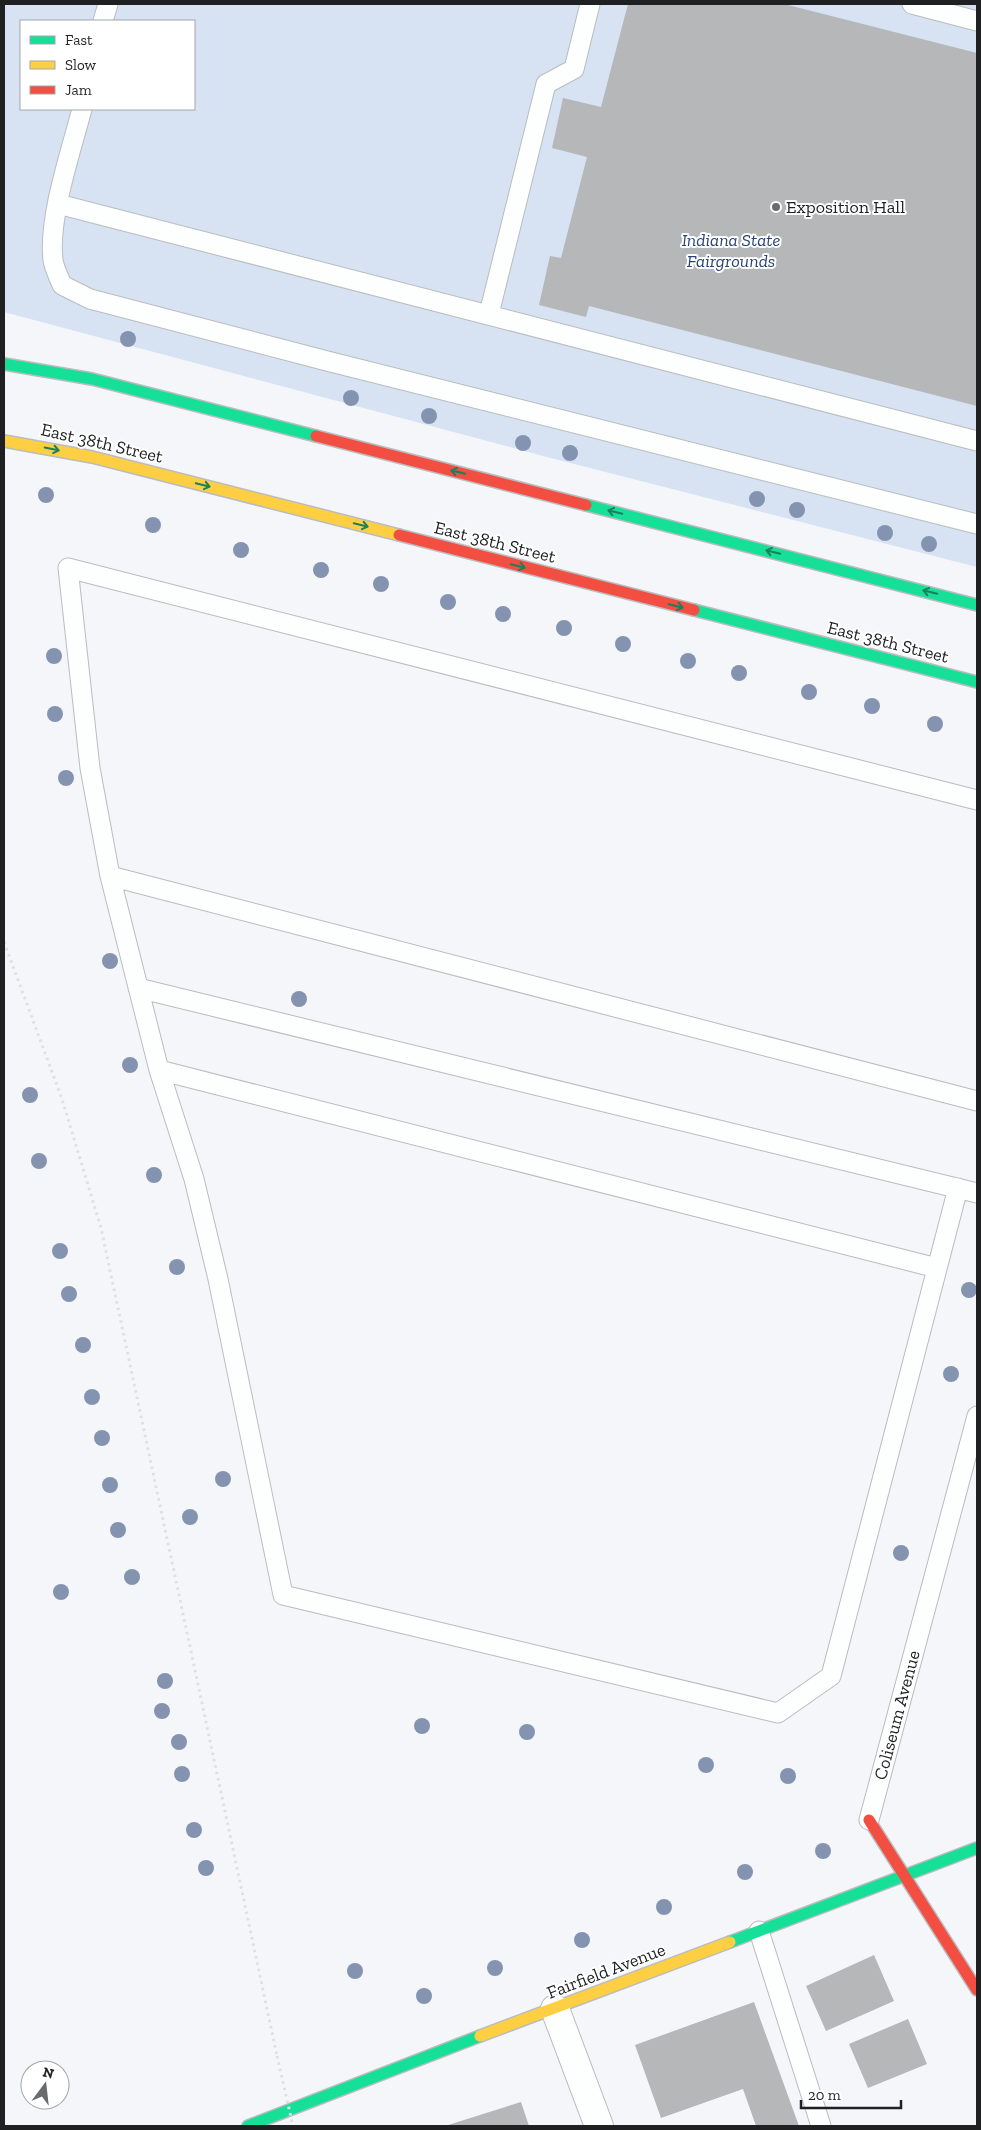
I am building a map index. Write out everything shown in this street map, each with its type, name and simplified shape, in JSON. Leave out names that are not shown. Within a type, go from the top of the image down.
[{"type":"main road","points":[[4,364],[92,379],[977,605]]},
{"type":"main road","name":"East 38th Street","points":[[4,441],[74,453],[156,472],[977,682]]},
{"type":"main road","name":"Coliseum Avenue","points":[[868,1820],[977,1990]]},
{"type":"main road","name":"Fairfield Avenue","points":[[248,2126],[380,2074],[905,1877],[977,1848]]},
{"type":"street","points":[[555,2009],[599,2126]]},
{"type":"lane","points":[[103,20],[108,4]]},
{"type":"lane","points":[[489,314],[546,84],[574,69],[590,4]]},
{"type":"lane","points":[[912,4],[977,21]]},
{"type":"lane","points":[[82,110],[58,204],[53,233],[53,261],[62,285],[90,299],[327,361],[977,524]]},
{"type":"lane","points":[[58,204],[977,441]]},
{"type":"lane","points":[[958,1188],[832,1676],[778,1713],[283,1595],[218,1279],[194,1179],[160,1070],[110,876],[90,768],[68,568],[977,800]]},
{"type":"lane","points":[[110,876],[976,1095]]},
{"type":"lane","points":[[138,988],[977,1193]]},
{"type":"lane","points":[[160,1070],[937,1268]]},
{"type":"lane","name":"Coliseum Avenue","points":[[868,1820],[977,1416]]},
{"type":"lane","points":[[759,1931],[821,2126]]},
{"type":"path","points":[[4,942],[62,1099],[101,1228],[293,2126]]},
{"type":"green space","name":"Indiana State Fairgrounds","points":[[4,4],[977,4],[977,567],[547,457],[4,312]]},
{"type":"building","name":"Exposition Hall","points":[[628,4],[784,4],[977,53],[977,406],[589,306],[586,317],[539,305],[550,256],[561,258],[587,157],[552,148],[563,98],[601,107]]},
{"type":"building","points":[[874,1955],[894,2001],[826,2031],[806,1986]]},
{"type":"building","points":[[754,2002],[799,2126],[756,2126],[743,2089],[661,2118],[635,2045]]},
{"type":"building","points":[[908,2019],[927,2064],[868,2088],[849,2044]]},
{"type":"building","points":[[521,2102],[529,2126],[445,2126]]},
{"type":"traffic: fast","points":[[4,364],[92,379],[316,436]]},
{"type":"traffic: fast","points":[[586,505],[977,605]]},
{"type":"traffic: fast","points":[[694,610],[977,682]]},
{"type":"traffic: fast","points":[[730,1942],[977,1848]]},
{"type":"traffic: fast","points":[[248,2126],[480,2036]]},
{"type":"traffic: slow","points":[[4,441],[92,457],[399,535]]},
{"type":"traffic: slow","points":[[480,2036],[730,1942]]},
{"type":"traffic: jam","points":[[316,436],[586,505]]},
{"type":"traffic: jam","points":[[399,535],[694,610]]},
{"type":"traffic: jam","points":[[869,1820],[977,1990]]},
{"type":"place","name":"Exposition Hall","points":[[776,207]]}]
